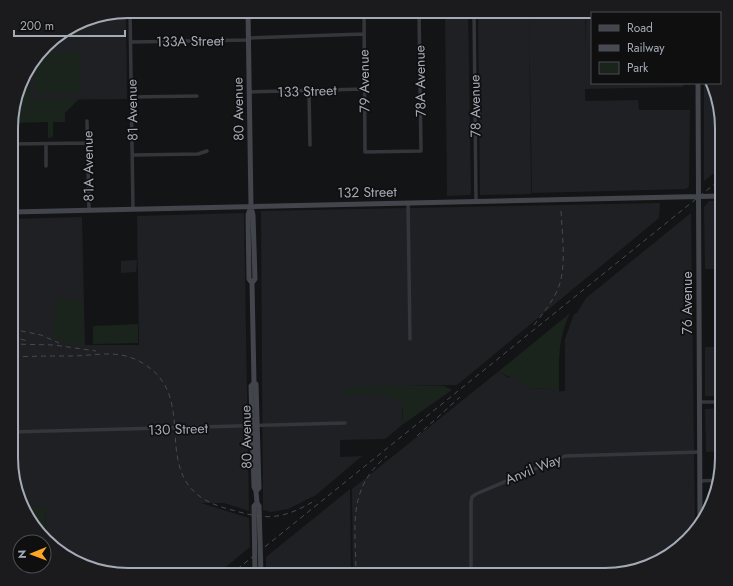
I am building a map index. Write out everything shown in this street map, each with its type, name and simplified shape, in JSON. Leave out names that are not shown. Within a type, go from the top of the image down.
[{"type":"main road","name":"80 Avenue","points":[[248,18],[251,207],[248,215],[249,279],[252,283],[254,383],[251,386],[255,426],[254,487],[259,506],[261,568]]},
{"type":"main road","name":"76 Avenue","points":[[698,84],[700,513]]},
{"type":"main road","name":"132 Street","points":[[18,212],[715,196]]},
{"type":"main road","name":"80 Avenue","points":[[255,568],[254,506],[257,503]]},
{"type":"street","name":"81 Avenue","points":[[130,18],[133,209]]},
{"type":"street","name":"79 Avenue","points":[[364,18],[365,152]]},
{"type":"street","name":"78A Avenue","points":[[365,152],[421,151],[419,18]]},
{"type":"street","name":"78 Avenue","points":[[474,18],[476,202]]},
{"type":"street","name":"133A Street","points":[[131,42],[364,34]]},
{"type":"street","name":"133 Street","points":[[250,92],[365,89]]},
{"type":"street","points":[[309,91],[310,145]]},
{"type":"street","points":[[132,97],[197,96]]},
{"type":"street","name":"81A Avenue","points":[[86,121],[89,210]]},
{"type":"street","points":[[18,144],[87,143]]},
{"type":"street","points":[[46,144],[46,166]]},
{"type":"street","points":[[133,155],[198,154],[206,151]]},
{"type":"street","points":[[408,203],[410,339]]},
{"type":"street","points":[[699,402],[715,402]]},
{"type":"street","name":"130 Street","points":[[18,432],[345,423]]},
{"type":"street","name":"Anvil Way","points":[[471,568],[471,502],[472,497],[476,494],[565,456],[700,452]]},
{"type":"street","points":[[700,481],[712,480]]},
{"type":"shaded area","points":[[126,18],[127,99],[30,100],[29,80],[45,55],[55,45],[79,29],[100,22]]},
{"type":"shaded area","points":[[445,18],[468,18],[471,194],[447,196]]},
{"type":"shaded area","points":[[478,18],[529,18],[531,194],[480,195]]},
{"type":"shaded area","points":[[529,18],[585,18],[586,51],[586,18],[591,18],[591,84],[686,84],[682,87],[585,89],[585,101],[638,100],[639,110],[690,110],[689,187],[685,189],[532,193]]},
{"type":"shaded area","points":[[704,84],[706,84],[713,107],[715,121],[715,172],[704,181]]},
{"type":"shaded area","points":[[709,201],[715,201],[715,269],[705,269],[704,207]]},
{"type":"shaded area","points":[[660,203],[659,218],[457,385],[403,386],[402,425],[385,439],[340,440],[340,457],[362,456],[316,495],[288,509],[271,512],[263,510],[261,211]]},
{"type":"shaded area","points":[[244,213],[249,511],[224,503],[201,503],[249,518],[250,547],[224,568],[121,568],[86,560],[55,541],[52,538],[52,534],[48,534],[46,532],[45,507],[29,507],[20,479],[18,465],[18,219],[82,217],[85,345],[139,345],[137,216]]},
{"type":"shaded area","points":[[691,213],[695,521],[688,531],[678,541],[647,560],[612,568],[353,568],[352,489],[499,371],[507,377],[522,380],[529,389],[550,388],[555,392],[565,391],[565,339],[574,314],[577,313],[586,298]]},
{"type":"shaded area","points":[[137,260],[136,272],[121,273],[121,261]]},
{"type":"shaded area","points":[[705,347],[715,347],[715,396],[705,396]]},
{"type":"shaded area","points":[[715,408],[715,451],[706,452],[705,409]]},
{"type":"shaded area","points":[[350,489],[351,568],[266,568],[266,557]]},
{"type":"green space","points":[[80,29],[81,38],[64,39]]},
{"type":"green space","points":[[48,52],[81,52],[81,93],[35,94],[34,71]]},
{"type":"green space","points":[[29,80],[30,99],[79,99],[65,113],[65,122],[53,122],[53,137],[48,138],[48,122],[18,123],[22,100]]},
{"type":"green space","points":[[83,299],[83,346],[52,338],[56,300]]},
{"type":"green space","points":[[570,313],[561,342],[559,361],[559,392],[555,392],[550,388],[529,389],[522,382],[499,371]]},
{"type":"green space","points":[[138,324],[138,343],[93,344],[93,326]]},
{"type":"green space","points":[[444,386],[452,390],[402,425],[403,408],[399,401],[393,398],[377,395],[346,396],[345,387]]},
{"type":"green space","points":[[45,506],[46,532],[45,531],[29,507]]},
{"type":"railway","points":[[239,568],[715,184]]},
{"type":"railway","points":[[534,325],[552,300],[558,289],[562,275],[563,238],[561,211]]},
{"type":"railway","points":[[18,330],[41,335],[59,343]]},
{"type":"railway","points":[[18,338],[28,341]]},
{"type":"railway","points":[[18,344],[54,345],[96,351]]},
{"type":"railway","points":[[18,357],[110,354],[127,356],[135,359],[144,364],[160,378],[169,394],[173,412],[176,450],[180,468],[188,484],[202,498],[227,509],[268,517],[295,511],[316,500]]},
{"type":"railway","points":[[417,436],[460,397]]},
{"type":"railway","points":[[356,568],[355,525],[359,495],[365,482],[374,469],[387,456]]}]
